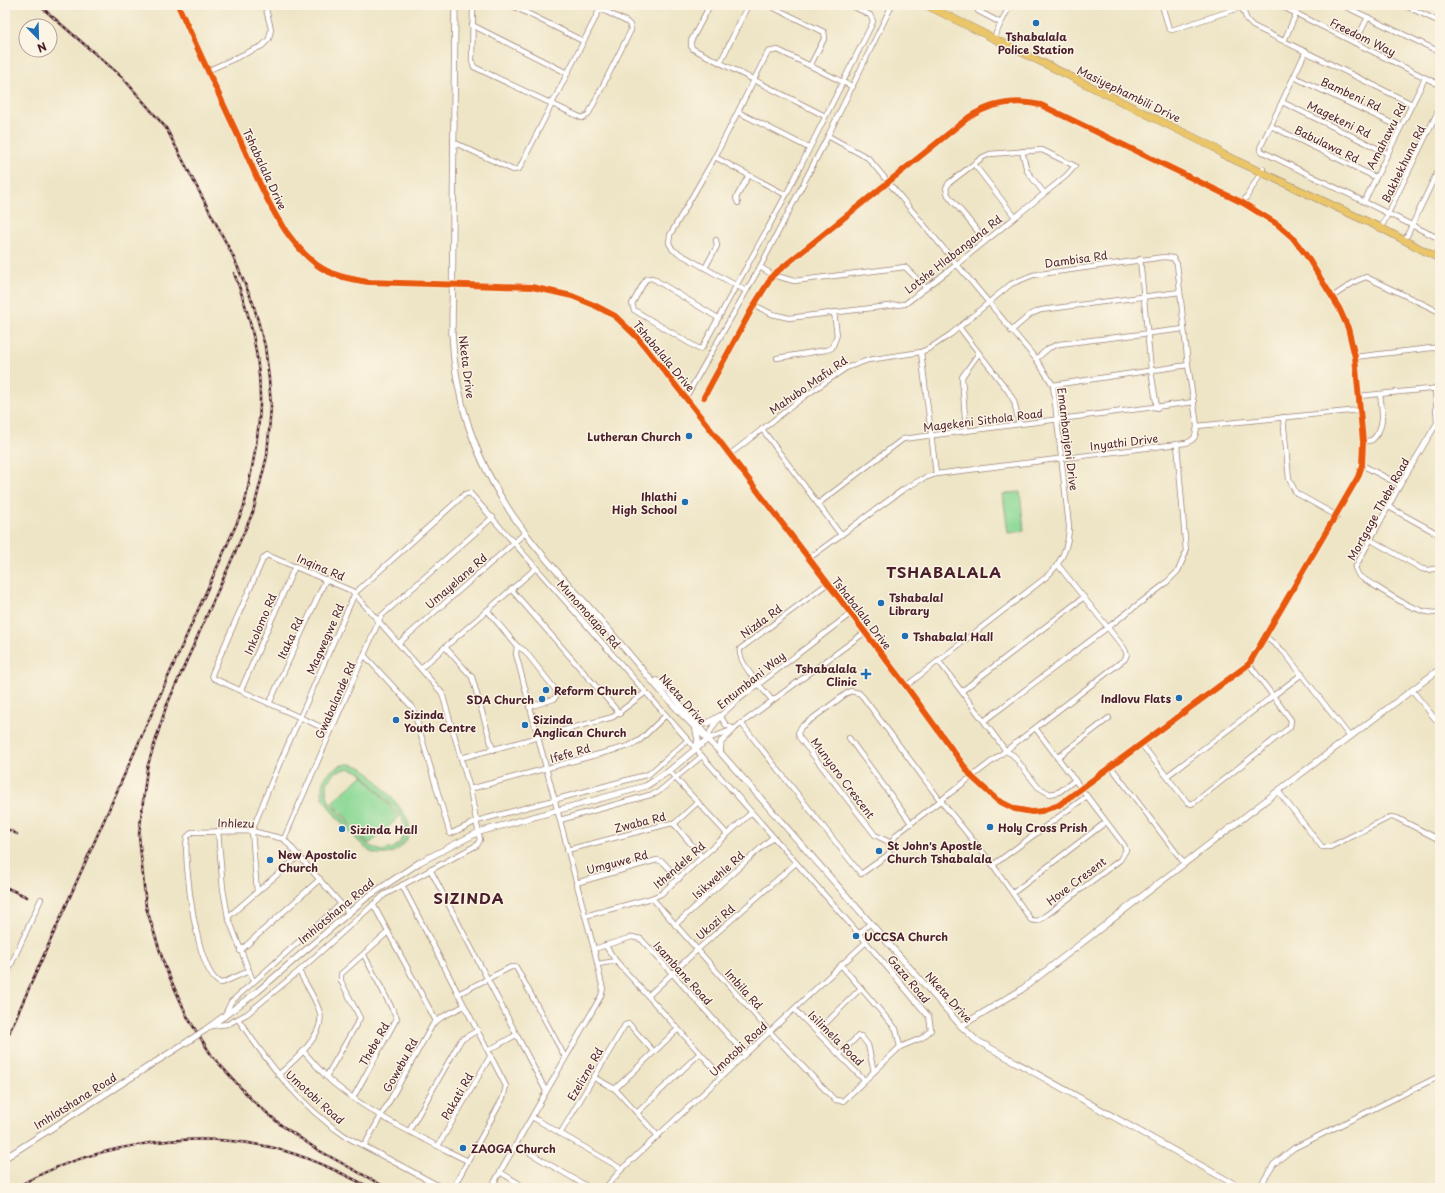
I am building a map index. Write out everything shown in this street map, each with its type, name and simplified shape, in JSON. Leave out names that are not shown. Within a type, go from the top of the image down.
[{"type":"main road","name":"Masiyephambili Drive","points":[[926,5],[1215,148],[1224,150],[1262,171],[1297,186],[1303,191],[1381,228],[1440,259]]},
{"type":"street","name":"Tshabalala Drive","points":[[178,5],[274,213],[293,240],[318,265],[331,273],[345,278],[368,282],[541,288],[572,296],[605,310],[629,329],[686,397],[906,686],[972,777],[997,800],[1005,805],[1022,812],[1053,809],[1112,768],[1249,664]]},
{"type":"street","points":[[208,71],[266,43],[272,29],[265,5]]},
{"type":"street","name":"Nketa Drive","points":[[455,5],[453,142],[453,353],[456,382],[463,411],[476,448],[496,489],[525,533],[645,671],[720,752],[961,1026],[976,1040],[1241,1188]]},
{"type":"street","points":[[473,5],[472,61],[474,67],[580,118],[588,115],[630,32],[630,25],[627,22],[601,7],[593,5]]},
{"type":"street","points":[[511,5],[583,41]]},
{"type":"street","points":[[710,5],[691,41],[691,46],[693,49],[825,116]]},
{"type":"street","points":[[720,63],[748,5]]},
{"type":"street","points":[[768,5],[824,32],[825,37],[810,66]]},
{"type":"street","points":[[718,318],[652,278],[646,279],[632,304],[634,310],[699,349],[702,348],[786,195],[873,21],[868,14],[851,5]]},
{"type":"street","points":[[686,397],[760,267],[853,87],[892,5]]},
{"type":"street","points":[[980,5],[978,10],[1001,23]]},
{"type":"street","points":[[993,39],[1010,5]]},
{"type":"street","points":[[1163,5],[1168,27],[1172,30],[1241,6],[1251,24],[1412,104]]},
{"type":"street","name":"Freedom Way","points":[[1279,5],[1440,85]]},
{"type":"street","points":[[1342,5],[1440,52]]},
{"type":"street","points":[[1404,5],[1440,22]]},
{"type":"street","points":[[453,142],[513,170],[519,169],[601,7]]},
{"type":"street","points":[[1284,41],[1296,14]]},
{"type":"street","points":[[1355,43],[1368,17]]},
{"type":"street","points":[[472,25],[567,73]]},
{"type":"street","points":[[746,291],[673,250],[670,246],[669,240],[715,157],[765,56],[773,50],[778,50],[853,87]]},
{"type":"street","points":[[1306,52],[1270,126],[1260,148],[1261,151],[1440,239]]},
{"type":"street","name":"Bambeni Rd","points":[[1294,77],[1400,127]]},
{"type":"street","name":"Amahawu Rd","points":[[1364,202],[1425,78]]},
{"type":"street","points":[[704,397],[754,305],[773,275],[886,182],[979,111],[1003,103],[1022,102],[1041,105],[1243,203],[1277,224],[1292,237],[1306,255],[1332,297],[1348,328],[1354,356],[1359,396],[1363,442],[1362,465],[1358,477],[1337,516],[1249,664],[1291,720],[1290,727],[1193,803],[1188,803],[1142,745]]},
{"type":"street","name":"Magekeni Rd","points":[[1282,102],[1387,153]]},
{"type":"street","name":"Bakhekhuna Rd","points":[[1381,228],[1440,107]]},
{"type":"street","points":[[738,112],[809,148]]},
{"type":"street","name":"Babulawa Rd","points":[[1270,126],[1375,177]]},
{"type":"street","name":"Emambanjeni Drive","points":[[828,136],[863,154],[987,303],[1036,359],[1053,385],[1062,458],[1069,537],[1066,549],[1058,565],[1045,578],[906,686]]},
{"type":"street","name":"Lotshe Hlabangana Rd","points":[[754,305],[772,314],[789,318],[904,304],[956,265],[1066,176],[1076,166],[1042,150],[1022,151]]},
{"type":"street","points":[[985,240],[946,192],[949,183],[986,155],[1022,151],[1027,171],[1044,193]]},
{"type":"street","points":[[715,157],[786,195]]},
{"type":"street","points":[[974,164],[1015,217]]},
{"type":"street","points":[[1405,240],[1440,166]]},
{"type":"street","points":[[1243,203],[1262,171]]},
{"type":"street","points":[[738,202],[736,198],[749,175]]},
{"type":"street","points":[[705,268],[718,246],[716,240]]},
{"type":"street","name":"Dambisa Rd","points":[[987,303],[1011,284],[1025,277],[1140,259],[1164,257],[1175,260],[1180,292]]},
{"type":"street","points":[[1140,259],[1151,370],[1158,408]]},
{"type":"street","points":[[760,267],[773,275],[786,280],[798,281],[905,267],[909,269],[926,288]]},
{"type":"street","points":[[1332,297],[1356,281],[1366,277],[1440,312]]},
{"type":"street","points":[[1011,331],[1031,314],[1041,310],[1180,292],[1188,366],[1198,426],[1360,410]]},
{"type":"street","name":"Mahubo Mafu Rd","points":[[729,455],[762,428],[824,382],[852,365],[884,357],[921,352],[936,344],[959,327],[987,303]]},
{"type":"street","points":[[777,358],[832,348],[837,335],[834,312]]},
{"type":"street","points":[[959,327],[1014,401],[1019,424]]},
{"type":"street","points":[[1036,359],[1049,348],[1059,344],[1184,329]]},
{"type":"street","points":[[1354,356],[1440,347]]},
{"type":"street","points":[[921,352],[936,474]]},
{"type":"street","points":[[966,431],[962,377],[979,353]]},
{"type":"street","points":[[1053,385],[1188,366]]},
{"type":"street","points":[[1359,396],[1437,388]]},
{"type":"street","name":"Mortgage Thebe Road","points":[[1437,388],[1437,423],[1400,485],[1355,568],[1357,574],[1418,610],[1434,614],[1440,612]]},
{"type":"street","points":[[1363,442],[1374,438],[1381,427],[1382,417],[1380,394]]},
{"type":"street","name":"Magekeni Sithola Road","points":[[819,503],[894,444],[903,439],[1158,408],[1194,402]]},
{"type":"street","points":[[1282,417],[1288,479],[1292,488],[1296,493],[1337,516]]},
{"type":"street","name":"Inyathi Drive","points":[[808,559],[904,489],[922,479],[936,474],[1177,444],[1192,441],[1196,436],[1198,426]]},
{"type":"street","points":[[762,428],[819,503],[841,535]]},
{"type":"street","points":[[984,721],[1172,578],[1184,559],[1186,552],[1186,533],[1177,444]]},
{"type":"street","points":[[1362,465],[1400,485]]},
{"type":"street","name":"Munomotapa Rd","points":[[468,493],[472,494],[859,934]]},
{"type":"street","name":"Magwegwe Rd","points":[[252,831],[355,593],[468,493]]},
{"type":"street","points":[[1389,507],[1440,535]]},
{"type":"street","name":"Gwabalande Rd","points":[[284,839],[330,731],[365,656],[379,620],[385,612],[492,517]]},
{"type":"street","name":"Umayelane Rd","points":[[399,643],[525,533]]},
{"type":"street","points":[[1371,540],[1422,569],[1428,570],[1440,568]]},
{"type":"street","name":"Inqina Rd","points":[[330,731],[214,679],[212,674],[264,557],[269,555],[355,593],[445,697],[470,789],[478,821],[479,832]]},
{"type":"street","points":[[741,723],[861,874],[889,854],[891,843],[897,834],[940,800],[1036,729],[1125,659],[1126,654],[1124,648],[1058,565]]},
{"type":"street","name":"Inkolomo Rd","points":[[241,690],[295,566]]},
{"type":"street","points":[[421,668],[536,568]]},
{"type":"street","name":"Itaka Rd","points":[[269,704],[326,580]]},
{"type":"street","name":"Nizda Rd","points":[[759,683],[742,662],[739,652],[740,649],[827,584]]},
{"type":"street","points":[[511,589],[620,714]]},
{"type":"street","points":[[962,691],[1084,597]]},
{"type":"street","points":[[486,610],[517,646],[525,651],[558,693],[554,700],[529,707]]},
{"type":"street","name":"Entumbani Way","points":[[708,739],[710,732],[720,716],[759,683],[850,614]]},
{"type":"street","points":[[720,752],[721,742],[741,723],[864,632]]},
{"type":"street","points":[[1266,637],[1280,647],[1350,737]]},
{"type":"street","points":[[491,1188],[601,996],[602,989],[598,964],[529,707],[516,654],[517,646]]},
{"type":"street","points":[[445,647],[472,677],[493,750]]},
{"type":"street","points":[[365,656],[413,708],[450,834],[478,821],[649,774],[688,740]]},
{"type":"street","points":[[938,660],[1006,751],[1013,755],[1038,787],[1050,794],[1059,792],[1075,780]]},
{"type":"street","points":[[961,1026],[1021,990],[1184,862],[1440,669]]},
{"type":"street","points":[[1167,776],[1302,674]]},
{"type":"street","points":[[759,683],[772,700]]},
{"type":"street","points":[[1412,690],[1438,718],[1440,725]]},
{"type":"street","name":"Munyoro Crescent","points":[[891,843],[875,835],[799,736],[798,733],[801,727],[844,694],[850,691],[859,692],[940,800]]},
{"type":"street","points":[[461,758],[613,718],[646,692]]},
{"type":"street","name":"Ifefe Rd","points":[[470,789],[636,743],[666,715]]},
{"type":"street","points":[[696,749],[698,734],[696,726],[708,723],[720,716],[726,726],[734,729]]},
{"type":"street","points":[[1057,758],[1109,718]]},
{"type":"street","points":[[708,739],[734,729]]},
{"type":"street","name":"Hove Cresent","points":[[940,800],[993,865],[1031,920],[1039,920],[1120,860],[1126,850],[1036,729]]},
{"type":"street","points":[[848,738],[911,823]]},
{"type":"street","name":"Imhlotshana Road","points":[[5,1158],[224,1017],[257,992],[348,912],[404,872],[479,832],[646,786],[669,771],[708,739]]},
{"type":"street","points":[[560,820],[654,794],[702,756]]},
{"type":"street","points":[[1112,768],[1184,862]]},
{"type":"street","points":[[669,771],[727,834]]},
{"type":"street","points":[[1278,791],[1322,847],[1330,847],[1390,817],[1397,818],[1440,840]]},
{"type":"street","points":[[993,865],[1087,796]]},
{"type":"street","points":[[674,824],[698,802]]},
{"type":"street","name":"Ithendele Rd","points":[[585,916],[652,898],[665,890],[751,813]]},
{"type":"street","points":[[1013,893],[1106,822]]},
{"type":"street","name":"Zwaba Rd","points":[[567,850],[669,823],[674,824],[702,857]]},
{"type":"street","points":[[218,831],[223,889],[228,917],[253,981]]},
{"type":"street","points":[[252,831],[257,892]]},
{"type":"street","name":"Inhlezu","points":[[248,971],[222,983],[215,980],[210,972],[199,942],[192,911],[186,862],[188,835],[192,832],[252,831],[284,839]]},
{"type":"street","points":[[211,1026],[228,1024],[238,1019],[299,972],[373,904],[430,869],[477,845],[480,840],[479,832]]},
{"type":"street","name":"Isikwehle Rd","points":[[675,925],[773,837]]},
{"type":"street","points":[[284,839],[300,855],[348,912]]},
{"type":"street","points":[[228,917],[300,855]]},
{"type":"street","name":"Umguwe Rd","points":[[576,883],[658,860],[663,862],[679,878]]},
{"type":"street","name":"Ukozi Rd","points":[[648,996],[697,950],[796,863]]},
{"type":"street","points":[[430,869],[546,1090]]},
{"type":"street","points":[[240,951],[320,879]]},
{"type":"street","points":[[402,885],[464,1006],[505,1081],[506,1090],[453,1188]]},
{"type":"street","name":"Imbila Rd","points":[[652,898],[770,1032],[835,1100],[843,1101],[864,1080]]},
{"type":"street","points":[[5,978],[41,899]]},
{"type":"street","points":[[224,1017],[228,1006],[253,981],[341,904]]},
{"type":"street","points":[[373,904],[436,1021],[464,1006]]},
{"type":"street","points":[[866,942],[859,934],[870,923]]},
{"type":"street","points":[[326,1077],[360,1018],[341,981],[341,974],[388,932]]},
{"type":"street","name":"Isambane Road","points":[[594,949],[637,937],[745,1054]]},
{"type":"street","name":"Umotobi Road","points":[[605,1188],[622,1169],[866,942]]},
{"type":"street","name":"Gaza Road","points":[[866,942],[929,1017],[931,1030],[922,1038],[900,1047]]},
{"type":"street","points":[[605,946],[616,961],[721,1076]]},
{"type":"street","name":"Thebe Rd","points":[[353,1098],[397,1018],[364,955]]},
{"type":"street","points":[[598,964],[616,961]]},
{"type":"street","points":[[841,965],[896,1029],[900,1047],[864,1080]]},
{"type":"street","points":[[458,994],[511,967],[516,967],[565,1057]]},
{"type":"street","points":[[278,1075],[304,1052],[319,1026],[320,1018],[318,1010],[299,972]]},
{"type":"street","points":[[817,1032],[861,988]]},
{"type":"street","name":"Isilimela Road","points":[[794,1009],[864,1080]]},
{"type":"street","name":"Umotobi Road","points":[[238,1019],[278,1075],[332,1126],[364,1146],[443,1188]]},
{"type":"street","name":"Gowebu Rd","points":[[364,1146],[436,1021]]},
{"type":"street","name":"Ezelizne Rd","points":[[560,1134],[624,1026],[627,1024],[653,1051]]},
{"type":"street","points":[[615,1089],[653,1051],[678,1029]]},
{"type":"street","points":[[409,1132],[458,1045],[462,1040],[478,1030]]},
{"type":"street","points":[[490,1052],[516,1035]]},
{"type":"street","points":[[840,1054],[858,1036],[861,1036],[868,1045],[874,1072]]},
{"type":"street","points":[[304,1052],[326,1077],[353,1098],[409,1132],[468,1161]]},
{"type":"street","name":"Pakati Rd","points":[[438,1146],[490,1052]]},
{"type":"street","points":[[637,1113],[700,1053]]},
{"type":"street","points":[[1259,1188],[1274,1164],[1294,1148],[1440,1076]]},
{"type":"street","points":[[593,1077],[615,1089],[658,1136]]},
{"type":"street","points":[[532,1117],[622,1169]]},
{"type":"street","points":[[516,1145],[590,1188]]},
{"type":"street","points":[[500,1172],[526,1188]]},
{"type":"green space","points":[[1020,492],[1024,531],[1008,533],[1003,494]]},
{"type":"green space","points":[[352,764],[364,769],[387,792],[399,807],[408,821],[409,826],[407,838],[400,848],[383,854],[371,852],[353,836],[327,804],[322,792],[324,780],[332,770],[343,765]],"holes":[[[349,768],[362,773],[402,817],[405,827],[404,834],[399,844],[393,848],[382,851],[369,846],[329,802],[326,791],[328,781],[335,772]]]},
{"type":"green space","points":[[363,775],[399,817],[369,844],[332,802]]},
{"type":"railway","points":[[39,5],[123,78],[166,128],[233,256],[253,303],[265,346],[269,379],[271,407],[267,456],[253,512],[166,707],[147,768],[139,835],[146,907],[165,967],[188,1018],[212,1056],[252,1100],[281,1125],[318,1150],[387,1188]]},
{"type":"railway","points":[[5,1042],[244,507],[258,430],[260,387],[259,370],[250,321],[234,273]]},
{"type":"railway","points":[[5,828],[17,834]]},
{"type":"railway","points":[[5,887],[27,897]]},
{"type":"railway","points":[[15,1188],[44,1173],[74,1161],[106,1151],[173,1141],[206,1140],[238,1142],[283,1150],[322,1164],[371,1188]]},
{"type":"cycle path","points":[[178,5],[271,207],[291,238],[303,252],[323,269],[355,280],[368,282],[532,287],[572,296],[615,316],[638,338],[708,426],[906,686],[972,777],[997,800],[1015,809],[1032,812],[1042,811],[1059,805],[1249,664],[1358,477],[1362,465],[1363,442],[1355,357],[1348,328],[1339,308],[1306,255],[1292,237],[1277,224],[1243,203],[1041,105],[1032,103],[1013,102],[995,105],[969,117],[773,275],[754,305],[704,397]]},
{"type":"place","name":"Tshabalala Police Station","points":[[1036,23]]},
{"type":"place","name":"Lutheran Church","points":[[689,436]]},
{"type":"place","name":"Ihlathi High School","points":[[685,502]]},
{"type":"place","name":"Tshabalal Library","points":[[881,603]]},
{"type":"place","name":"Tshabalal Hall","points":[[905,636]]},
{"type":"place","name":"Tshabalala Clinic","points":[[866,674]]},
{"type":"place","name":"Reform Church","points":[[546,690]]},
{"type":"place","name":"Indlovu Flats","points":[[1179,698]]},
{"type":"place","name":"SDA Church","points":[[542,699]]},
{"type":"place","name":"Sizinda Youth Centre","points":[[396,720]]},
{"type":"place","name":"Sizinda Anglican Church","points":[[525,725]]},
{"type":"place","name":"Holy Cross Prish","points":[[990,827]]},
{"type":"place","name":"Sizinda Hall","points":[[342,829]]},
{"type":"place","name":"St John's Apostle Church Tshabalala","points":[[879,851]]},
{"type":"place","name":"New Apostolic Church","points":[[270,860]]},
{"type":"place","name":"UCCSA Church","points":[[856,936]]},
{"type":"place","name":"ZAOGA Church","points":[[463,1148]]},
{"type":"district","name":"TSHABALALA","points":[[944,571]]},
{"type":"district","name":"SIZINDA","points":[[469,897]]}]
